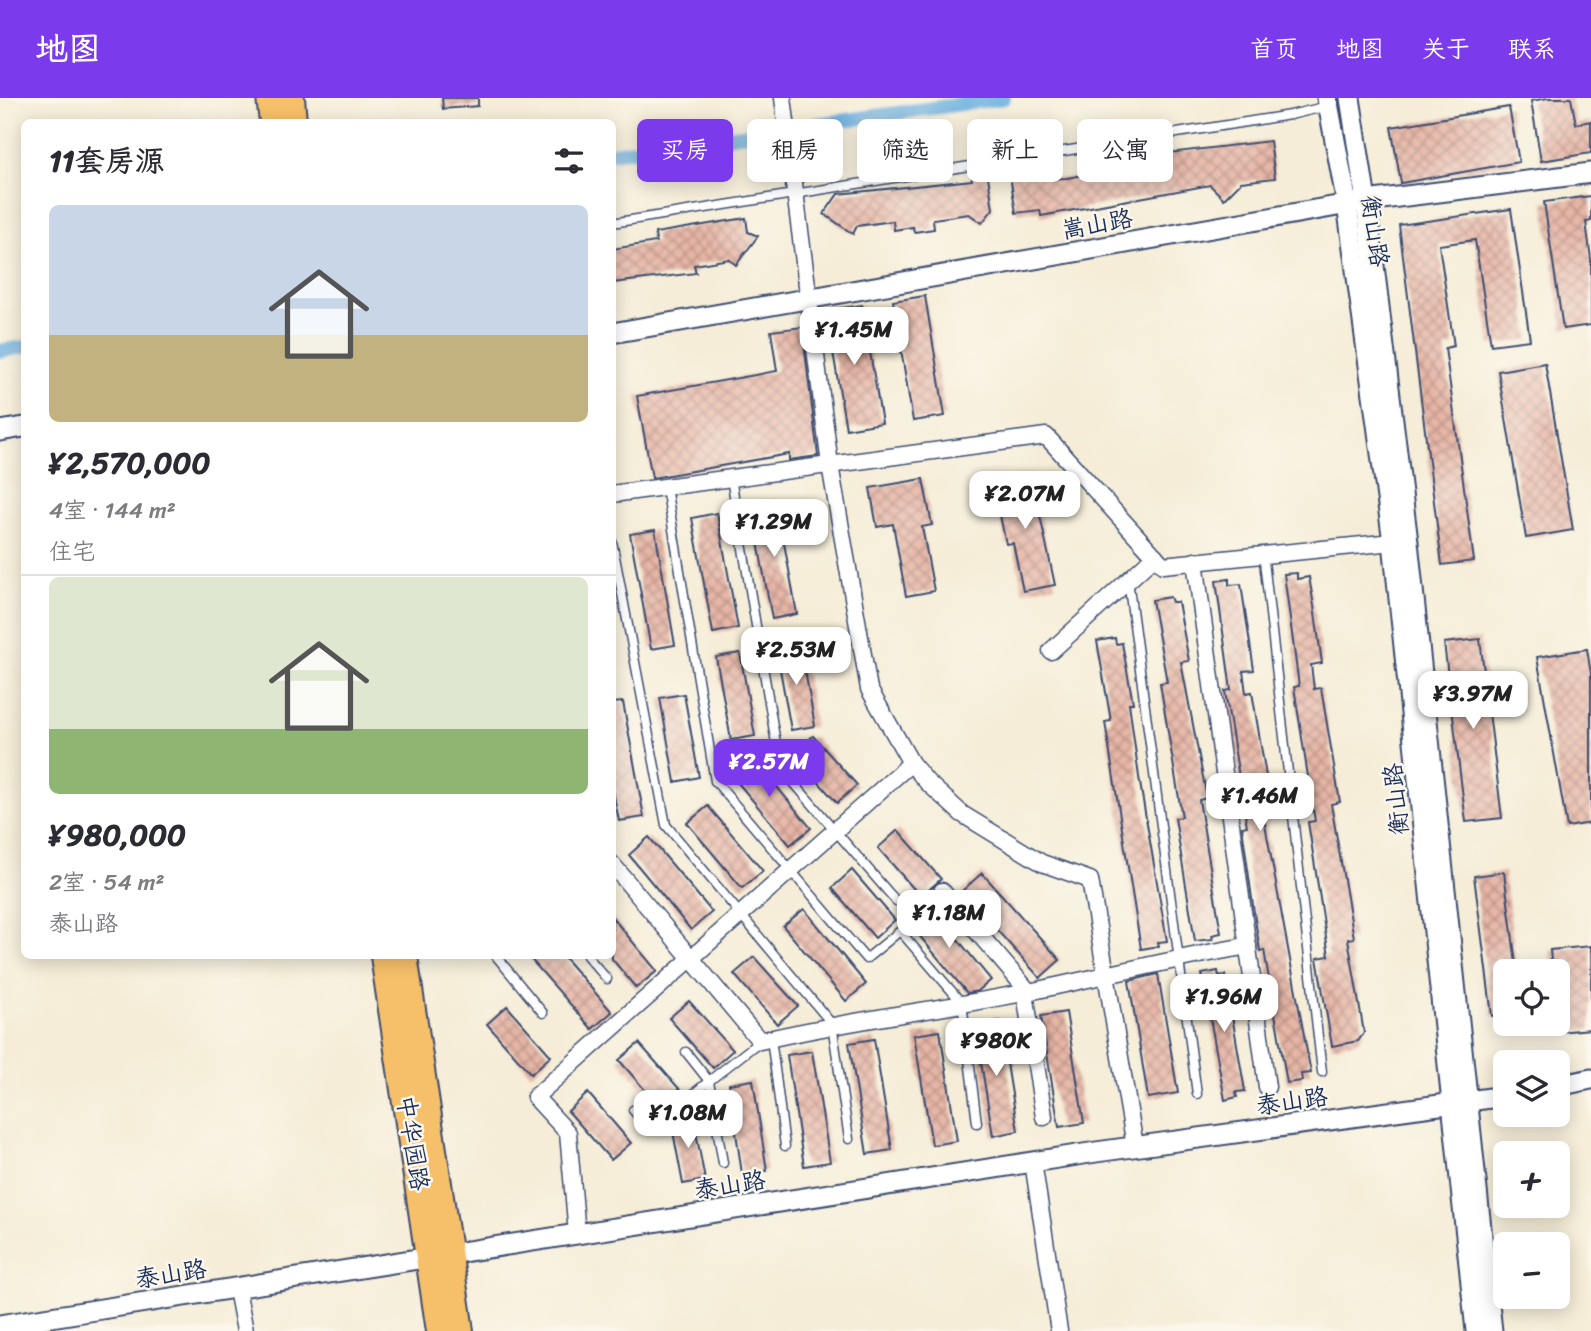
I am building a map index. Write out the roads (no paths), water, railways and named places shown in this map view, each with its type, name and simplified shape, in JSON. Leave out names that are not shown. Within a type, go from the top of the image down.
[{"type":"main road","points":[[270,98],[273,119]]},
{"type":"main road","points":[[291,98],[293,119]]},
{"type":"main road","name":"中华园路","points":[[385,959],[440,1255],[460,1331]]},
{"type":"main road","name":"中华园路","points":[[404,959],[440,1255],[440,1331]]},
{"type":"street","name":"衡山路","points":[[1350,98],[1357,203],[1393,542],[1461,1104],[1492,1331]]},
{"type":"street","name":"衡山路","points":[[1328,102],[1357,203],[1411,569],[1461,1104],[1476,1331]]},
{"type":"street","points":[[784,103],[830,465],[869,689],[911,763],[927,782],[962,814],[1042,863],[1090,880],[1135,1146]]},
{"type":"street","name":"嵩山路","points":[[616,332],[1357,203],[1591,173]]},
{"type":"street","points":[[0,431],[21,428]]},
{"type":"street","points":[[616,493],[1046,436],[1163,565],[1263,552],[1393,542]]},
{"type":"street","points":[[1051,651],[1155,556]]},
{"type":"street","points":[[1195,561],[1267,1087]]},
{"type":"street","points":[[577,1234],[568,1133],[535,1097],[742,916],[911,763]]},
{"type":"street","points":[[616,868],[691,958],[766,1040],[832,1024],[1027,992],[1179,957],[1248,946]]},
{"type":"street","points":[[942,891],[1027,992],[1044,1117]]},
{"type":"street","points":[[1570,1083],[1591,1079]]},
{"type":"street","points":[[1461,1104],[1493,1098]]},
{"type":"street","name":"泰山路","points":[[0,1325],[1135,1146],[1461,1104]]},
{"type":"street","points":[[1033,1162],[1059,1331]]},
{"type":"street","points":[[237,1289],[245,1331]]},
{"type":"lane","points":[[616,222],[1277,118],[1328,102]]},
{"type":"lane","points":[[731,478],[780,767],[896,901]]},
{"type":"lane","points":[[666,487],[715,781],[866,959],[900,931],[962,1003],[977,1123]]},
{"type":"lane","points":[[1263,552],[1322,1072]]},
{"type":"lane","points":[[616,562],[666,825],[832,1024],[849,1139]]},
{"type":"lane","points":[[1128,580],[1197,1094]]},
{"type":"lane","points":[[498,959],[542,1013]]},
{"type":"lane","points":[[590,959],[607,979]]},
{"type":"lane","points":[[633,1110],[650,1129],[709,1081],[766,1040],[785,1146]]},
{"type":"lane","points":[[687,1052],[709,1081],[723,1163]]},
{"type":"waterway","points":[[616,152],[1004,98]]},
{"type":"waterway","points":[[0,351],[21,348]]}]
